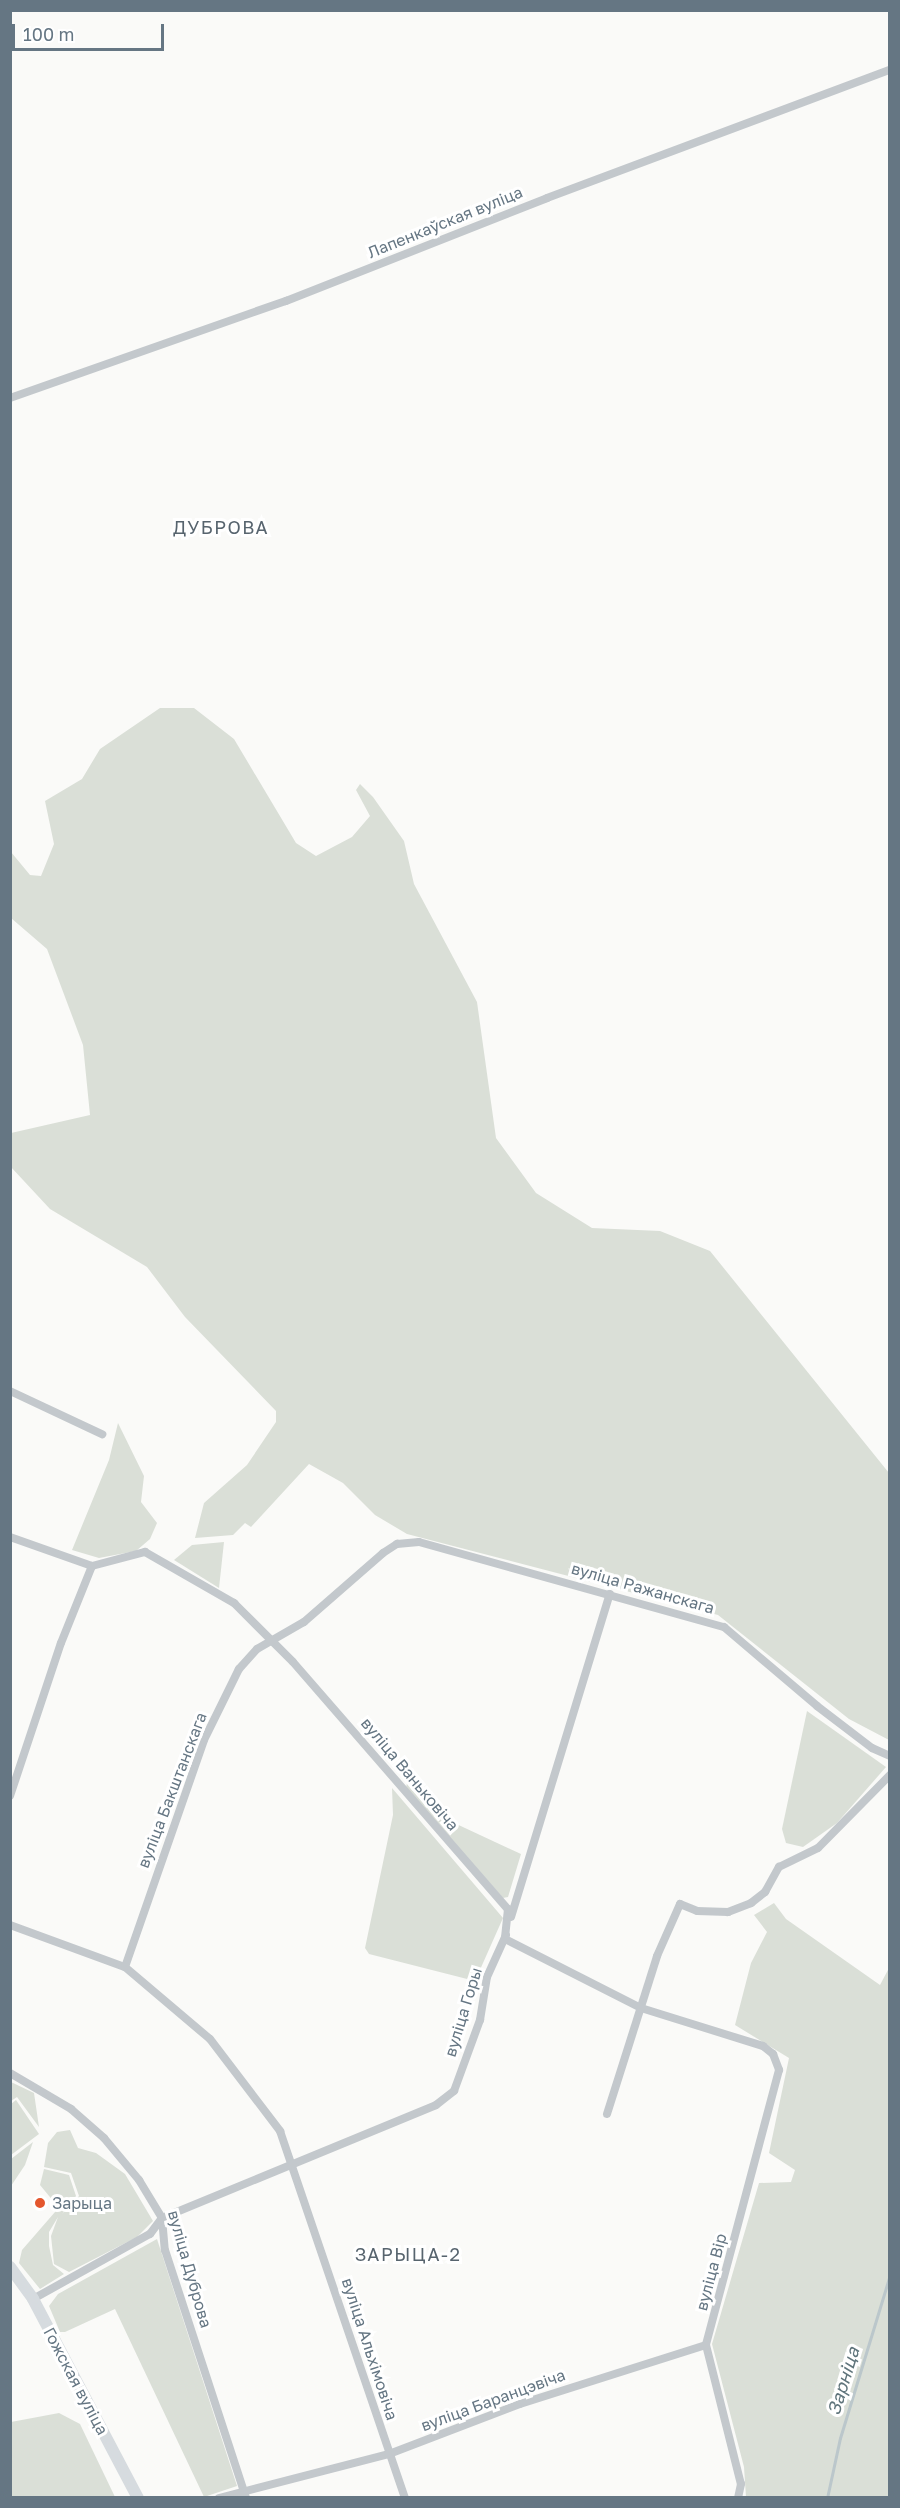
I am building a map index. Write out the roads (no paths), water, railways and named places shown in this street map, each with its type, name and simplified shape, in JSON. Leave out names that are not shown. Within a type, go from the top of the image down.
[{"type":"street","name":"Лапенкаўская вуліца","points":[[10,398],[275,305],[547,198],[890,70]]},
{"type":"street","points":[[10,1391],[102,1434]]},
{"type":"street","points":[[10,1537],[92,1566],[61,1643],[10,1796]]},
{"type":"street","name":"вуліца Ражанскага","points":[[419,1542],[724,1627],[817,1706],[872,1748],[890,1756]]},
{"type":"street","name":"вуліца Бакштанскага","points":[[124,1967],[204,1740],[239,1669],[257,1649],[304,1622],[383,1553],[397,1544],[419,1542]]},
{"type":"street","name":"вуліца Ваньковіча","points":[[92,1566],[145,1552],[234,1603],[269,1642],[293,1662],[507,1909],[505,1939]]},
{"type":"street","name":"вуліца Горы","points":[[33,2299],[150,2234],[162,2218],[436,2105],[454,2091],[480,2020],[487,1977],[505,1939],[610,1594]]},
{"type":"street","points":[[607,2114],[657,1956],[680,1904],[697,1911],[728,1912],[751,1903],[765,1892],[779,1867],[818,1848],[890,1775]]},
{"type":"street","name":"вуліца Альхімовіча","points":[[10,1925],[124,1967],[210,2039],[280,2130],[294,2164],[405,2498]]},
{"type":"street","points":[[505,1939],[641,2008]]},
{"type":"street","name":"вуліца Вір","points":[[641,2008],[764,2046],[773,2054],[779,2070],[706,2345],[741,2484],[738,2498]]},
{"type":"street","name":"вуліца Дуброва","points":[[10,2073],[71,2109],[104,2138],[139,2180],[162,2218],[165,2250],[244,2494]]},
{"type":"street","name":"Гожская вуліца","points":[[10,2267],[33,2299],[138,2498]]},
{"type":"street","name":"вуліца Баранцэвіча","points":[[219,2498],[244,2494],[389,2454],[520,2404],[706,2345]]},
{"type":"waterway","name":"Зарніца","points":[[827,2498],[840,2438],[890,2274]]},
{"type":"place","name":"Зарыца","points":[[40,2203]]},
{"type":"district","name":"ДУБРОВА","points":[[221,527]]},
{"type":"district","name":"ЗАРЫЦА-2","points":[[408,2254]]}]
